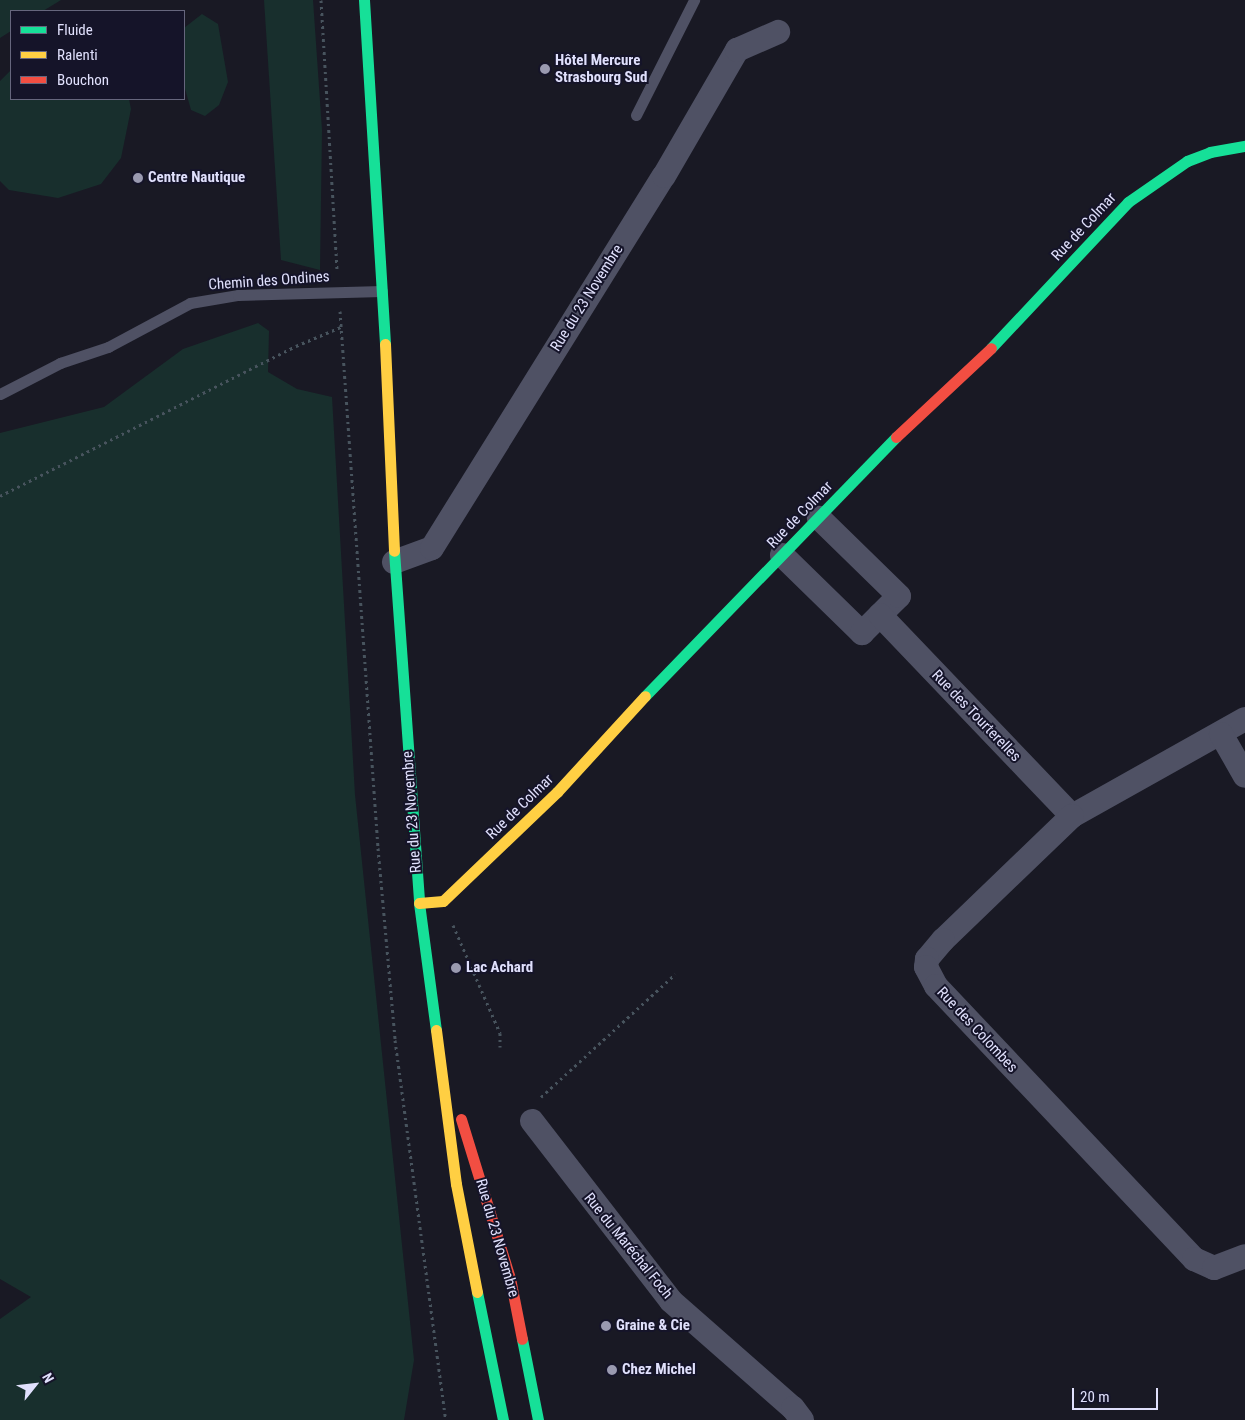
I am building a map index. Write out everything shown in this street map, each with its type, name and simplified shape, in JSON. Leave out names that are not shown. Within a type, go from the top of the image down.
[{"type":"main road","name":"Rue du 23 Novembre","points":[[364,0],[382,291],[394,562],[419,903],[442,1060],[456,1184],[504,1420]]},
{"type":"main road","name":"Rue de Colmar","points":[[419,903],[443,901],[503,845],[888,444],[958,381],[1042,297],[1128,202],[1168,171],[1210,152],[1245,146]]},
{"type":"main road","name":"Rue du 23 Novembre","points":[[442,1060],[510,1278],[538,1420]]},
{"type":"main road","name":"Rue du 23 Novembre","points":[[447,1203],[456,1184]]},
{"type":"street","name":"Rue du 23 Novembre","points":[[394,562],[432,548],[664,176],[737,50],[778,32]]},
{"type":"street","points":[[782,555],[862,633],[899,596],[819,518]]},
{"type":"street","name":"Rue des Tourterelles","points":[[880,615],[1072,816]]},
{"type":"street","name":"Rue des Colombes","points":[[1245,719],[1072,816],[927,959],[929,977],[1194,1259],[1214,1268],[1245,1256]]},
{"type":"street","points":[[1221,734],[1245,776]]},
{"type":"street","name":"Rue du Maréchal Foch","points":[[532,1121],[672,1301],[793,1408],[802,1420]]},
{"type":"lane","points":[[636,115],[694,0]]},
{"type":"lane","name":"Chemin des Ondines","points":[[0,394],[66,360],[108,347],[190,303],[238,295],[382,291]]},
{"type":"path","points":[[321,0],[341,327],[378,848],[395,1040],[446,1420]]},
{"type":"path","points":[[0,496],[296,346],[341,327]]},
{"type":"path","points":[[451,922],[500,1033],[500,1047]]},
{"type":"path","points":[[532,1121],[543,1094],[676,974]]},
{"type":"green space","points":[[0,0],[61,0],[45,10],[10,10],[10,32],[0,38]]},
{"type":"green space","points":[[264,0],[313,0],[322,130],[320,270],[281,260]]},
{"type":"green space","points":[[202,14],[218,24],[228,82],[219,105],[205,116],[191,110],[185,89],[185,27]]},
{"type":"green space","points":[[10,71],[10,100],[129,100],[131,109],[121,158],[101,184],[58,198],[9,190],[0,181],[0,81]]},
{"type":"green space","points":[[258,323],[269,331],[268,372],[297,389],[332,397],[355,795],[414,1360],[404,1420],[0,1420],[0,1319],[31,1297],[0,1279],[0,433],[104,407],[183,349]]},
{"type":"traffic: fast","points":[[364,0],[385,344]]},
{"type":"traffic: fast","points":[[991,348],[1128,202],[1187,161],[1210,152],[1245,146]]},
{"type":"traffic: fast","points":[[645,696],[896,437]]},
{"type":"traffic: fast","points":[[394,551],[419,903],[436,1030]]},
{"type":"traffic: fast","points":[[477,1292],[503,1420]]},
{"type":"traffic: fast","points":[[522,1339],[538,1420]]},
{"type":"traffic: slow","points":[[385,344],[394,551]]},
{"type":"traffic: slow","points":[[419,903],[443,901],[557,792],[645,696]]},
{"type":"traffic: slow","points":[[436,1030],[456,1184],[477,1292]]},
{"type":"traffic: jam","points":[[896,437],[991,348]]},
{"type":"traffic: jam","points":[[461,1119],[510,1278],[522,1339]]},
{"type":"place","name":"Hôtel Mercure Strasbourg Sud","points":[[545,69]]},
{"type":"place","name":"Centre Nautique","points":[[138,178]]},
{"type":"place","name":"Lac Achard","points":[[456,968]]},
{"type":"place","name":"Graine & Cie","points":[[606,1326]]},
{"type":"place","name":"Chez Michel","points":[[612,1370]]}]
